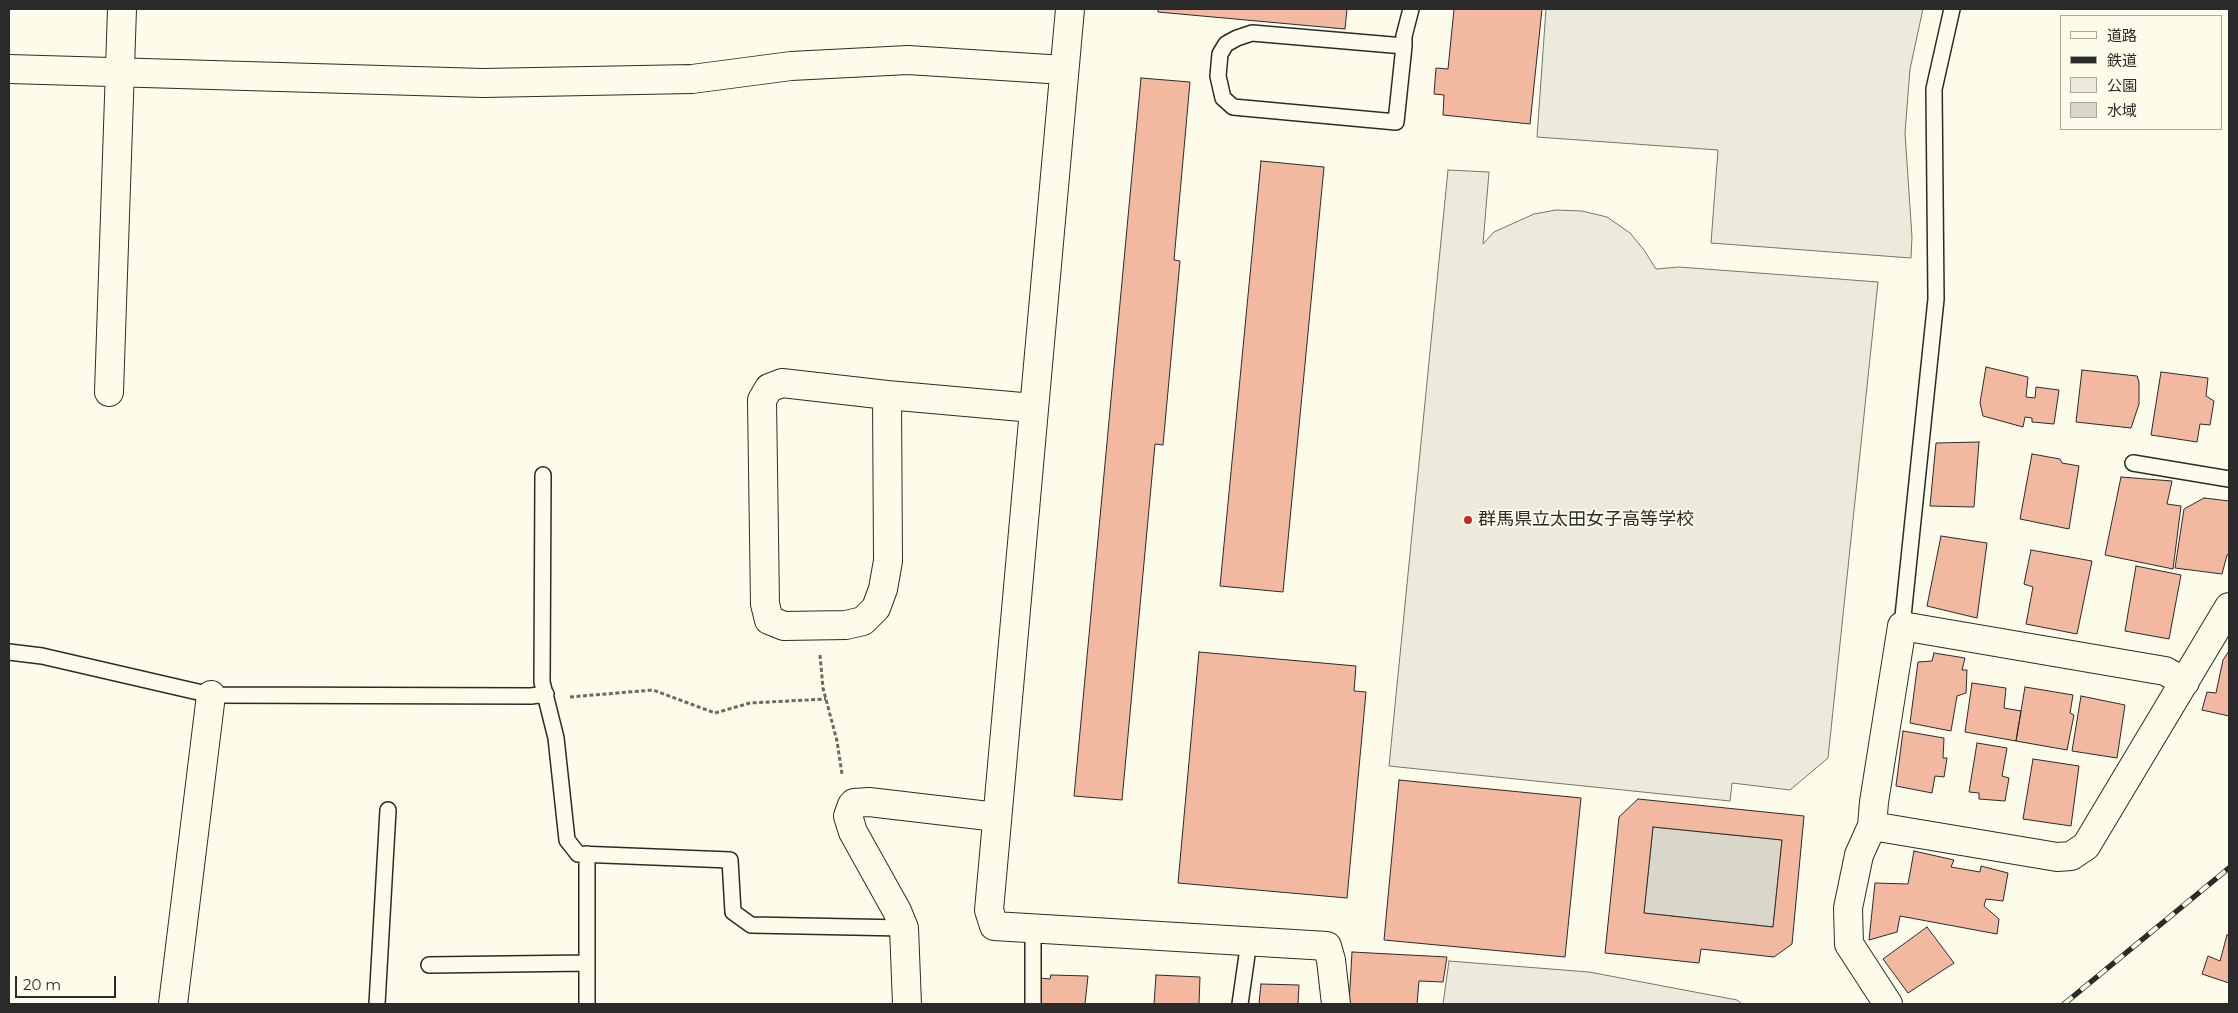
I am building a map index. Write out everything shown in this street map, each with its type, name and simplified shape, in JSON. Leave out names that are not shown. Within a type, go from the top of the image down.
[{"type":"street","points":[[109,392],[122,9]]},
{"type":"street","points":[[1070,9],[997,816],[989,910],[991,918],[994,926],[1327,946],[1331,960],[1336,1004]]},
{"type":"street","points":[[9,69],[483,83],[692,79],[791,66],[908,60],[1064,70]]},
{"type":"street","points":[[888,395],[888,561],[883,589],[876,608],[863,621],[846,625],[784,626],[769,620],[765,604],[762,400],[769,388],[782,383],[1034,408]]},
{"type":"street","points":[[1872,826],[2057,857],[2071,856],[2086,846],[2229,607]]},
{"type":"street","points":[[1888,1004],[1849,944],[1848,908],[1858,855],[1872,826],[1874,802],[1902,626],[2164,671],[2185,682]]},
{"type":"street","points":[[173,1004],[211,695]]},
{"type":"street","points":[[907,1004],[904,928],[853,832],[848,816],[852,805],[854,803],[869,802],[997,816]]},
{"type":"lane","points":[[1404,46],[1252,33],[1226,44],[1220,54],[1218,76],[1223,98],[1233,106],[1396,122],[1404,46],[1411,9]]},
{"type":"lane","points":[[1902,626],[1936,299],[1934,89],[1952,9]]},
{"type":"lane","points":[[2132,463],[2229,479]]},
{"type":"lane","points":[[543,475],[542,682],[556,738],[567,840],[578,854],[730,860],[733,912],[751,925],[904,928]]},
{"type":"lane","points":[[9,652],[42,656],[211,695],[547,697]]},
{"type":"lane","points":[[377,1004],[388,810]]},
{"type":"lane","points":[[586,854],[587,1004]]},
{"type":"lane","points":[[1033,928],[1033,1004]]},
{"type":"lane","points":[[1240,1004],[1249,941]]},
{"type":"lane","points":[[429,964],[587,963]]},
{"type":"path","points":[[817,626],[826,700],[838,742],[844,787],[852,805]]},
{"type":"path","points":[[547,697],[653,690],[715,713],[750,703],[826,700]]},
{"type":"green space","points":[[1546,9],[1923,9],[1910,69],[1905,133],[1912,237],[1911,258],[1711,243],[1718,150],[1537,137]]},
{"type":"green space","points":[[1448,170],[1489,172],[1483,244],[1494,232],[1534,214],[1556,210],[1582,211],[1607,217],[1630,233],[1656,269],[1679,267],[1878,282],[1828,758],[1790,790],[1732,783],[1730,801],[1389,766]]},
{"type":"green space","points":[[1449,961],[1589,972],[1737,1000],[1742,1004],[1443,1004]]},
{"type":"water","points":[[1653,827],[1782,840],[1773,927],[1644,913]]},
{"type":"building","points":[[1158,9],[1347,9],[1345,29],[1158,12]]},
{"type":"building","points":[[1454,9],[1542,9],[1530,124],[1443,115],[1444,95],[1434,94],[1436,68],[1448,69]]},
{"type":"building","points":[[1141,78],[1190,82],[1174,260],[1180,261],[1163,445],[1155,444],[1122,800],[1074,796]]},
{"type":"building","points":[[1261,161],[1324,167],[1283,592],[1220,586]]},
{"type":"building","points":[[1986,367],[2028,377],[2026,397],[2035,398],[2036,387],[2059,390],[2054,424],[2032,422],[2032,418],[2025,417],[2023,427],[1983,416],[1980,403]]},
{"type":"building","points":[[2082,370],[2137,376],[2139,382],[2139,404],[2131,428],[2076,422]]},
{"type":"building","points":[[2161,372],[2208,378],[2206,396],[2214,401],[2210,425],[2200,424],[2197,442],[2151,435]]},
{"type":"building","points":[[1979,442],[1974,507],[1930,506],[1936,443]]},
{"type":"building","points":[[2032,454],[2060,459],[2062,463],[2079,466],[2069,529],[2020,519]]},
{"type":"building","points":[[2121,477],[2172,481],[2167,504],[2181,506],[2173,569],[2105,555]]},
{"type":"building","points":[[2204,498],[2229,501],[2229,554],[2227,555],[2222,574],[2175,568],[2184,509]]},
{"type":"building","points":[[1941,536],[1987,543],[1977,618],[1927,606]]},
{"type":"building","points":[[2031,550],[2092,561],[2077,634],[2026,624],[2033,587],[2024,584]]},
{"type":"building","points":[[2136,566],[2181,575],[2169,639],[2125,631]]},
{"type":"building","points":[[2229,651],[2229,716],[2202,710],[2207,692],[2216,693],[2223,660]]},
{"type":"building","points":[[1199,652],[1356,666],[1354,691],[1366,692],[1347,898],[1178,883]]},
{"type":"building","points":[[1934,653],[1965,658],[1962,670],[1967,670],[1966,693],[1957,696],[1951,731],[1910,723],[1918,662],[1932,661]]},
{"type":"building","points":[[1972,683],[2006,688],[2004,708],[2021,711],[2016,741],[1965,732]]},
{"type":"building","points":[[2025,687],[2073,695],[2070,713],[2074,715],[2067,750],[2016,741]]},
{"type":"building","points":[[2081,696],[2125,705],[2117,758],[2072,751]]},
{"type":"building","points":[[1903,731],[1944,738],[1943,758],[1947,758],[1944,777],[1935,776],[1932,793],[1896,786]]},
{"type":"building","points":[[1977,743],[2007,748],[2002,776],[2009,778],[2005,801],[1979,799],[1979,793],[1969,792]]},
{"type":"building","points":[[2033,759],[2079,766],[2071,826],[2023,819]]},
{"type":"building","points":[[1399,780],[1581,798],[1565,957],[1384,940]]},
{"type":"building","points":[[1638,799],[1804,816],[1792,944],[1774,957],[1701,949],[1699,963],[1605,953],[1619,817]],"holes":[[[1653,827],[1782,840],[1773,927],[1644,913]]]},
{"type":"building","points":[[1914,851],[1954,860],[1951,867],[1980,872],[1981,866],[2008,873],[2003,901],[1986,899],[1984,906],[1999,919],[1997,934],[1900,916],[1897,932],[1869,940],[1875,883],[1908,884]]},
{"type":"building","points":[[1927,927],[1954,963],[1908,993],[1883,959]]},
{"type":"building","points":[[2227,935],[2229,935],[2229,983],[2202,974],[2208,956],[2220,961]]},
{"type":"building","points":[[1352,952],[1447,957],[1443,982],[1419,981],[1417,1004],[1349,1004]]},
{"type":"building","points":[[1051,975],[1088,976],[1085,1004],[1038,1004],[1039,978],[1050,979]]},
{"type":"building","points":[[1156,975],[1200,977],[1199,1004],[1154,1004]]},
{"type":"building","points":[[1261,984],[1299,985],[1298,1004],[1259,1004]]},
{"type":"railway","points":[[2064,1004],[2229,868]]},
{"type":"place","name":"群馬県立太田女子高等学校","points":[[1468,520]]}]
